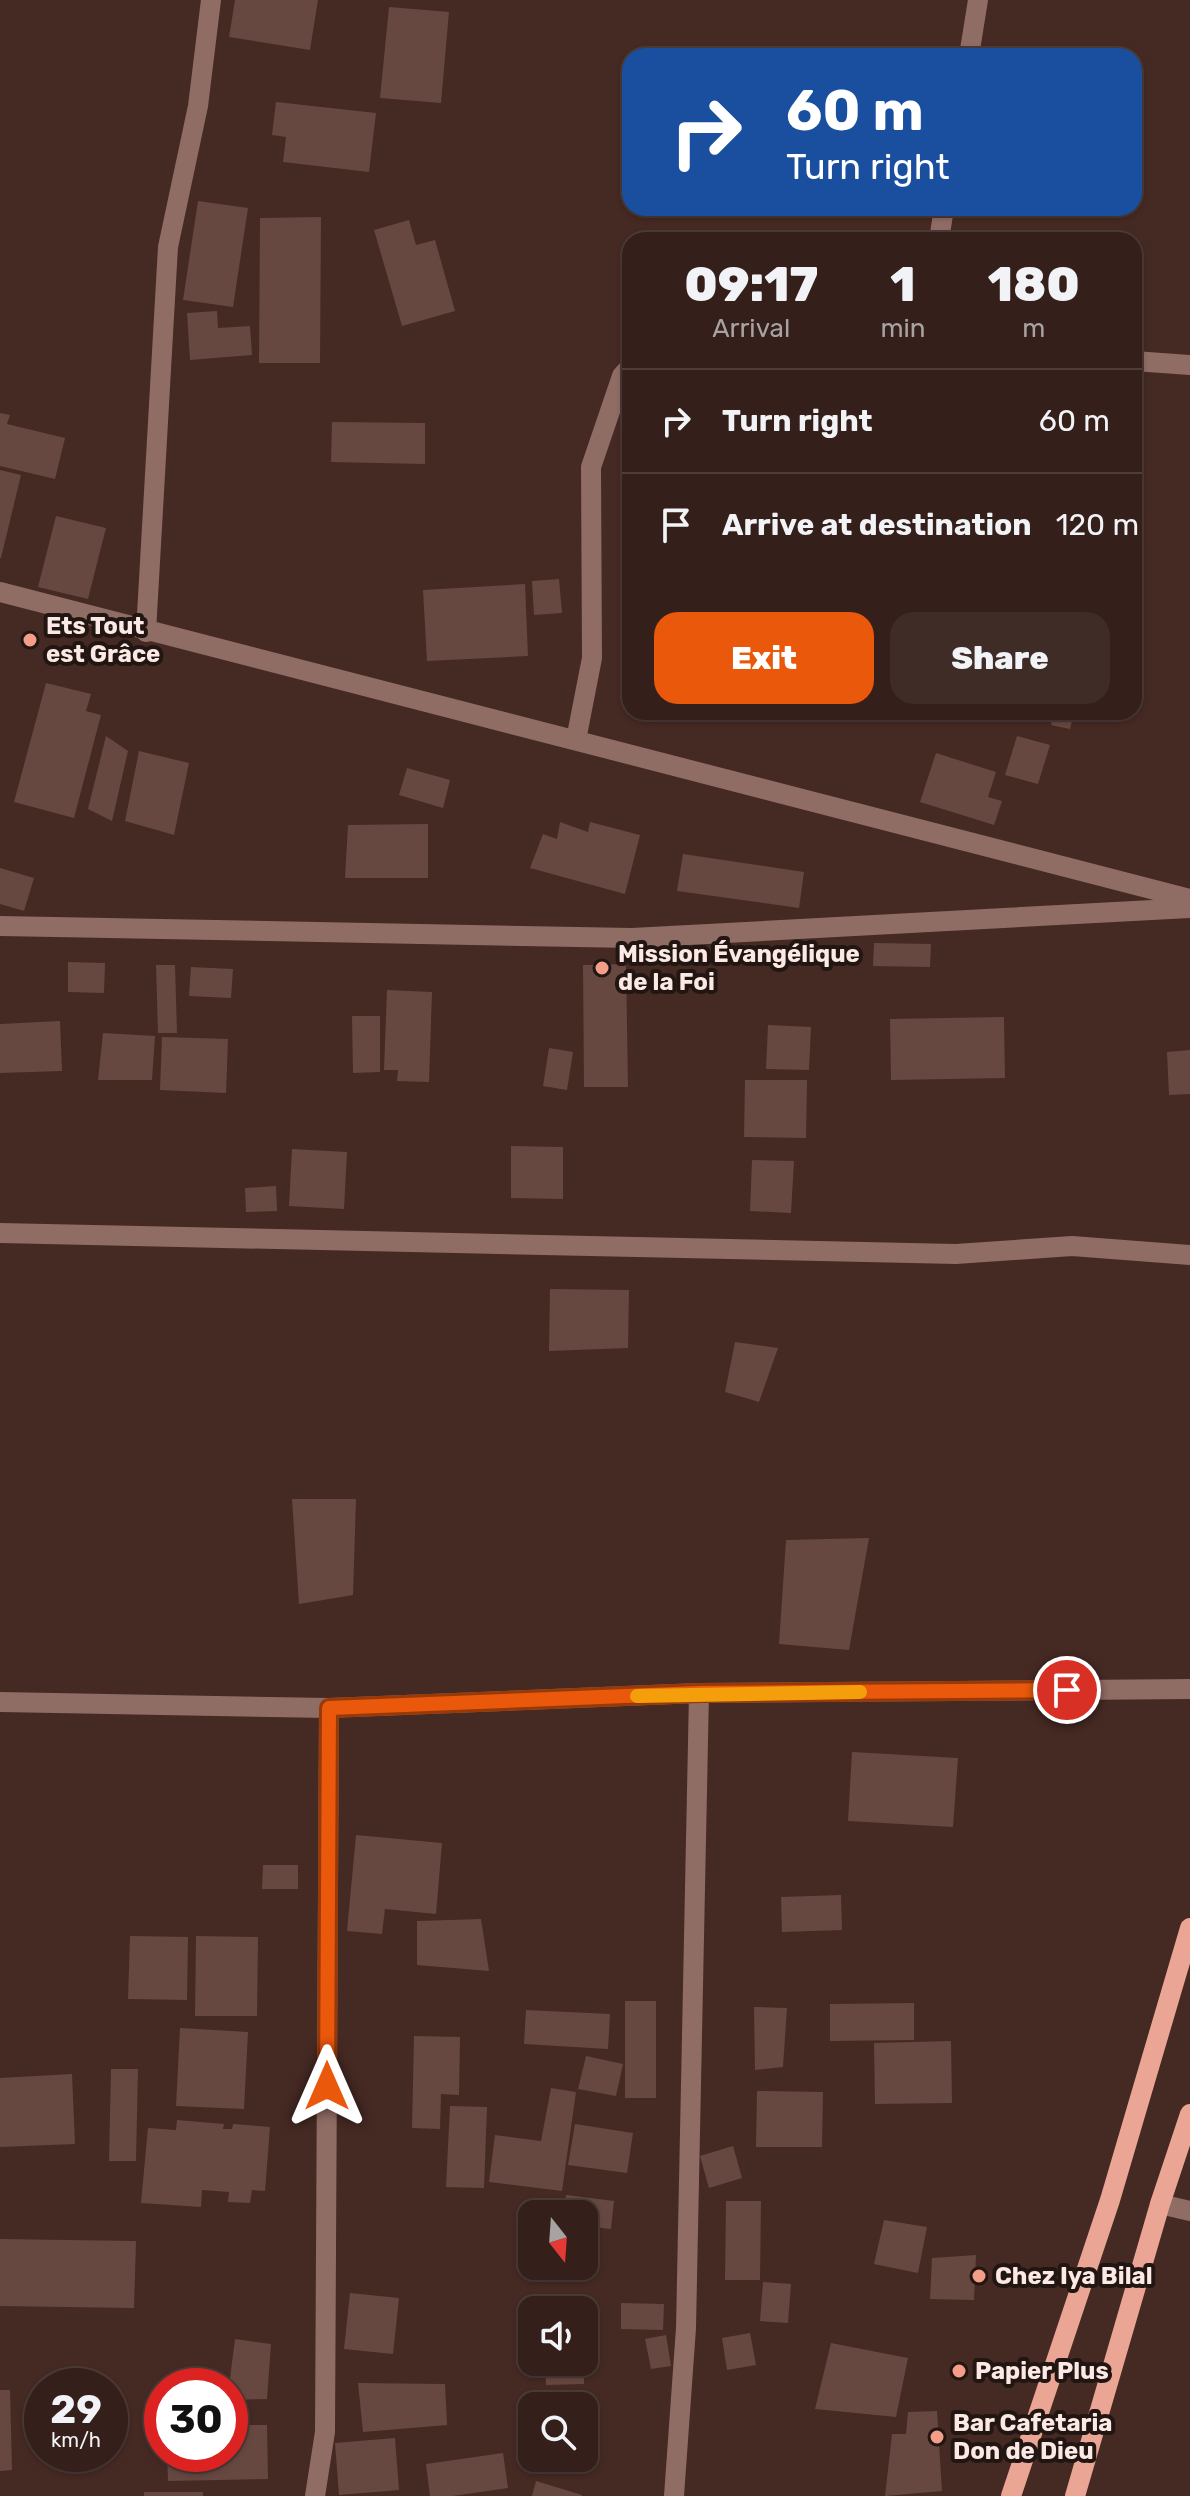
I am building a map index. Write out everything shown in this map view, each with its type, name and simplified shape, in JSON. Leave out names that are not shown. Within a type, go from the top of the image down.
[{"type":"main road","points":[[1011,2496],[1110,2200],[1190,1928]]},
{"type":"main road","points":[[1075,2496],[1160,2204],[1190,2114]]},
{"type":"street","points":[[146,632],[168,247],[198,106],[211,0]]},
{"type":"street","points":[[970,48],[978,0]]},
{"type":"street","points":[[1142,362],[1190,365]]},
{"type":"street","points":[[576,740],[592,658],[591,467],[622,376]]},
{"type":"street","points":[[0,592],[1190,899]]},
{"type":"street","points":[[0,926],[632,938],[1190,908]]},
{"type":"street","points":[[0,1233],[956,1254],[1072,1246],[1190,1255]]},
{"type":"street","points":[[0,1702],[329,1708],[699,1693],[1190,1689]]},
{"type":"street","points":[[674,2496],[686,2328],[699,1693]]},
{"type":"street","points":[[315,2496],[325,2432],[329,1708]]},
{"type":"street","points":[[1160,2204],[1190,2211]]},
{"type":"building","points":[[235,0],[318,0],[310,50],[229,37]]},
{"type":"building","points":[[389,7],[449,12],[441,103],[380,98]]},
{"type":"building","points":[[276,102],[376,113],[369,172],[283,162],[286,137],[272,135]]},
{"type":"building","points":[[198,201],[248,208],[233,307],[183,300]]},
{"type":"building","points":[[321,217],[320,363],[259,363],[260,218]]},
{"type":"building","points":[[409,220],[416,245],[435,240],[455,311],[402,326],[374,230]]},
{"type":"building","points":[[217,311],[218,328],[250,326],[252,355],[190,360],[187,313]]},
{"type":"building","points":[[0,413],[10,415],[7,424],[65,438],[55,479],[0,466]]},
{"type":"building","points":[[332,422],[425,423],[425,464],[331,462]]},
{"type":"building","points":[[0,470],[21,475],[1,558],[0,558]]},
{"type":"building","points":[[56,516],[106,528],[88,599],[38,587]]},
{"type":"building","points":[[559,579],[562,613],[534,615],[532,581]]},
{"type":"building","points":[[525,584],[528,656],[427,661],[423,590]]},
{"type":"building","points":[[46,683],[91,694],[86,711],[101,715],[74,818],[14,802]]},
{"type":"building","points":[[1052,720],[1072,720],[1070,729],[1051,725]]},
{"type":"building","points":[[106,736],[128,751],[112,821],[88,809]]},
{"type":"building","points":[[1017,736],[1050,745],[1038,784],[1005,775]]},
{"type":"building","points":[[139,751],[189,763],[174,835],[125,821]]},
{"type":"building","points":[[936,753],[996,772],[988,797],[1002,801],[994,825],[920,802]]},
{"type":"building","points":[[407,768],[450,780],[443,808],[399,795]]},
{"type":"building","points":[[560,822],[588,832],[590,822],[640,835],[625,894],[530,868],[543,834],[557,839]]},
{"type":"building","points":[[428,824],[428,878],[345,878],[348,825]]},
{"type":"building","points":[[683,854],[804,872],[799,908],[677,891]]},
{"type":"building","points":[[0,868],[34,878],[24,911],[0,904]]},
{"type":"building","points":[[874,943],[931,944],[930,967],[873,966]]},
{"type":"building","points":[[68,962],[105,963],[104,993],[68,992]]},
{"type":"building","points":[[626,964],[628,1087],[584,1087],[583,965]]},
{"type":"building","points":[[156,965],[175,965],[177,1033],[158,1033]]},
{"type":"building","points":[[191,967],[233,969],[231,998],[189,996]]},
{"type":"building","points":[[387,990],[432,992],[429,1082],[397,1081],[398,1070],[384,1070]]},
{"type":"building","points":[[352,1016],[380,1016],[380,1072],[353,1073]]},
{"type":"building","points":[[1004,1017],[1005,1078],[891,1080],[890,1019]]},
{"type":"building","points":[[60,1021],[62,1071],[0,1073],[0,1024]]},
{"type":"building","points":[[768,1025],[811,1027],[809,1070],[766,1069]]},
{"type":"building","points":[[103,1033],[155,1036],[152,1080],[98,1080]]},
{"type":"building","points":[[162,1037],[228,1039],[226,1093],[160,1090]]},
{"type":"building","points":[[549,1048],[573,1052],[567,1090],[543,1086]]},
{"type":"building","points":[[1190,1050],[1190,1094],[1169,1095],[1167,1052]]},
{"type":"building","points":[[745,1080],[807,1080],[806,1138],[744,1137]]},
{"type":"building","points":[[511,1146],[563,1147],[563,1199],[511,1198]]},
{"type":"building","points":[[292,1149],[347,1152],[344,1209],[289,1206]]},
{"type":"building","points":[[752,1160],[794,1161],[791,1213],[750,1211]]},
{"type":"building","points":[[276,1186],[277,1211],[246,1212],[245,1188]]},
{"type":"building","points":[[550,1289],[629,1290],[628,1348],[549,1351]]},
{"type":"building","points":[[735,1342],[778,1348],[759,1402],[725,1392]]},
{"type":"building","points":[[292,1499],[356,1499],[353,1595],[299,1604]]},
{"type":"building","points":[[869,1538],[849,1650],[779,1644],[786,1540]]},
{"type":"building","points":[[852,1752],[958,1758],[953,1827],[848,1821]]},
{"type":"building","points":[[356,1835],[442,1843],[436,1914],[385,1909],[382,1934],[347,1931]]},
{"type":"building","points":[[263,1865],[298,1865],[298,1889],[262,1889]]},
{"type":"building","points":[[841,1895],[842,1930],[782,1932],[781,1897]]},
{"type":"building","points":[[481,1919],[489,1971],[417,1965],[417,1921]]},
{"type":"building","points":[[130,1936],[188,1937],[187,2000],[128,1999]]},
{"type":"building","points":[[196,1936],[258,1937],[257,2016],[195,2016]]},
{"type":"building","points":[[625,2001],[656,2001],[656,2098],[625,2098]]},
{"type":"building","points":[[914,2003],[914,2040],[830,2041],[830,2004]]},
{"type":"building","points":[[754,2007],[787,2008],[783,2067],[755,2070]]},
{"type":"building","points":[[526,2010],[610,2014],[608,2049],[524,2044]]},
{"type":"building","points":[[180,2028],[248,2032],[244,2109],[176,2106]]},
{"type":"building","points":[[414,2036],[460,2037],[459,2095],[441,2094],[440,2129],[412,2128]]},
{"type":"building","points":[[951,2041],[952,2103],[875,2104],[874,2043]]},
{"type":"building","points":[[586,2056],[623,2064],[616,2096],[578,2089]]},
{"type":"building","points":[[111,2069],[138,2069],[136,2161],[109,2161]]},
{"type":"building","points":[[72,2074],[75,2144],[0,2147],[0,2078]]},
{"type":"building","points":[[551,2088],[576,2092],[562,2191],[489,2182],[495,2135],[541,2141]]},
{"type":"building","points":[[757,2091],[823,2092],[822,2147],[756,2147]]},
{"type":"building","points":[[450,2106],[487,2107],[484,2188],[446,2187]]},
{"type":"building","points":[[177,2120],[224,2124],[223,2129],[232,2129],[233,2124],[270,2127],[265,2191],[252,2190],[250,2203],[228,2202],[229,2192],[202,2190],[201,2207],[141,2203],[148,2128],[176,2130]]},
{"type":"building","points":[[575,2124],[633,2133],[627,2173],[568,2165]]},
{"type":"building","points":[[733,2146],[742,2178],[709,2188],[700,2156]]},
{"type":"building","points":[[566,2195],[614,2201],[611,2229],[598,2228],[598,2200],[565,2200]]},
{"type":"building","points":[[726,2201],[761,2201],[760,2280],[725,2280]]},
{"type":"building","points":[[884,2220],[927,2227],[918,2273],[874,2264]]},
{"type":"building","points":[[0,2239],[136,2241],[134,2308],[0,2306]]},
{"type":"building","points":[[976,2255],[974,2300],[930,2299],[932,2258]]},
{"type":"building","points":[[763,2282],[791,2284],[788,2323],[760,2321]]},
{"type":"building","points":[[350,2293],[399,2298],[393,2354],[344,2349]]},
{"type":"building","points":[[621,2303],[664,2304],[663,2330],[621,2329]]},
{"type":"building","points":[[750,2333],[756,2365],[727,2370],[722,2338]]},
{"type":"building","points":[[666,2335],[671,2366],[651,2369],[645,2339]]},
{"type":"building","points":[[235,2339],[271,2344],[267,2399],[248,2400],[248,2368],[231,2368]]},
{"type":"building","points":[[831,2343],[908,2358],[896,2417],[815,2409]]},
{"type":"building","points":[[546,2376],[584,2376],[584,2384],[546,2385]]},
{"type":"building","points":[[358,2383],[445,2384],[447,2425],[363,2432]]},
{"type":"building","points":[[0,2390],[10,2390],[12,2470],[0,2471]]},
{"type":"building","points":[[937,2411],[942,2491],[885,2496],[892,2434],[906,2434],[908,2412]]},
{"type":"building","points":[[248,2425],[267,2425],[268,2479],[168,2481],[168,2472],[248,2472]]},
{"type":"building","points":[[395,2438],[399,2490],[339,2495],[335,2443]]},
{"type":"building","points":[[503,2453],[508,2488],[430,2496],[426,2464]]},
{"type":"building","points":[[536,2481],[582,2495],[582,2496],[532,2496]]},
{"type":"building","points":[[144,2492],[203,2492],[203,2496],[144,2496]]},
{"type":"slow traffic","points":[[637,1696],[860,1692]]},
{"type":"place","name":"Ets Tout est Grâce","points":[[30,640]]},
{"type":"place","name":"Mission Évangélique de la Foi","points":[[602,968]]},
{"type":"place","name":"Chez Iya Bilal","points":[[979,2276]]},
{"type":"place","name":"Papier Plus","points":[[959,2371]]},
{"type":"place","name":"Bar Cafetaria Don de Dieu","points":[[937,2437]]},
{"type":"route","points":[[327,2086],[329,1708],[699,1693],[1067,1690]]}]
